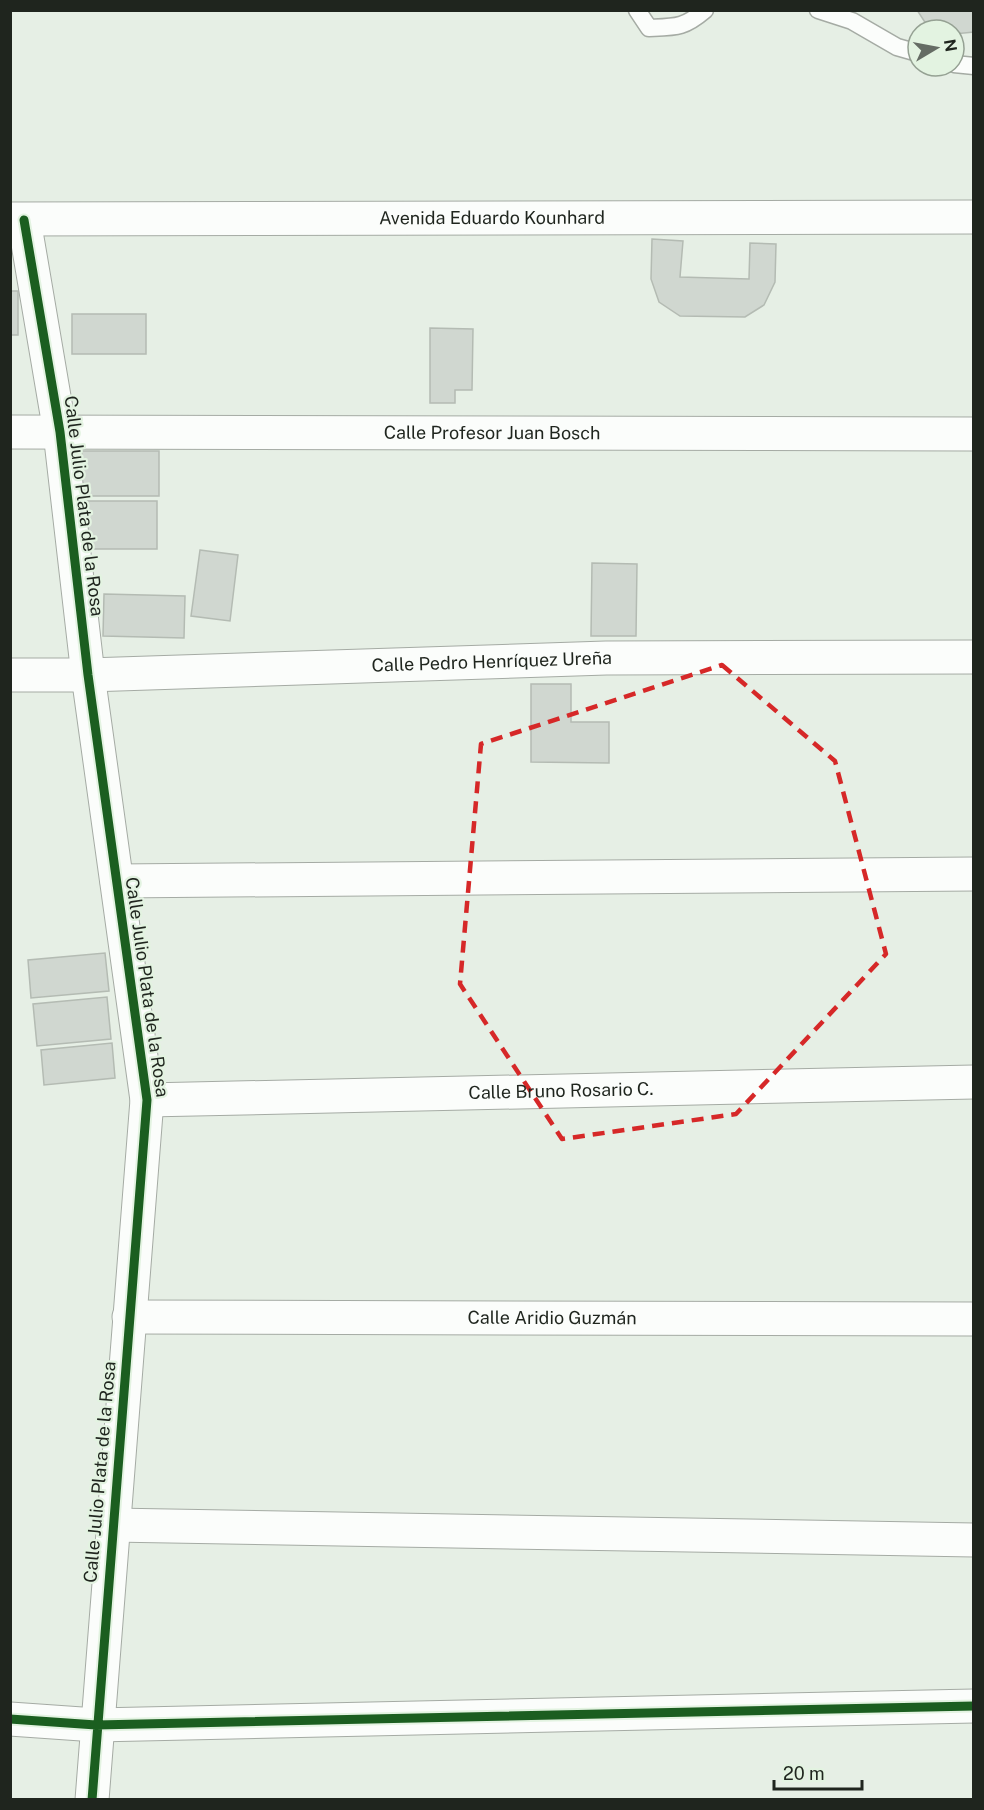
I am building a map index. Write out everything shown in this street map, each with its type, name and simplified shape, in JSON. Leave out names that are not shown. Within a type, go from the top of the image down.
[{"type":"street","name":"Avenida Eduardo Kounhard","points":[[17,219],[974,217]]},
{"type":"street","name":"Calle Julio Plata de la Rosa","points":[[17,219],[60,432],[88,675],[147,1100],[96,1725],[92,1800]]},
{"type":"street","name":"Calle Profesor Juan Bosch","points":[[10,432],[974,434]]},
{"type":"street","name":"Calle Pedro Henríquez Ureña","points":[[10,675],[88,675],[606,658],[974,657]]},
{"type":"street","points":[[117,881],[974,874]]},
{"type":"street","name":"Calle Bruno Rosario C.","points":[[147,1100],[974,1082]]},
{"type":"street","name":"Calle Aridio Guzmán","points":[[129,1317],[974,1319]]},
{"type":"street","points":[[112,1525],[974,1540]]},
{"type":"street","points":[[10,1719],[96,1725],[974,1706]]},
{"type":"lane","points":[[638,10],[649,28],[679,27],[689,23],[705,10]]},
{"type":"lane","points":[[818,10],[852,21],[897,47],[906,50]]},
{"type":"highlighted area","points":[[722,665],[835,761],[886,954],[736,1114],[562,1139],[460,984],[481,744]]},
{"type":"building","points":[[917,10],[974,10],[974,32],[966,33],[966,18],[922,18]]},
{"type":"building","points":[[652,239],[683,241],[680,277],[749,279],[750,243],[776,244],[775,282],[764,305],[745,317],[680,316],[659,302],[651,279]]},
{"type":"building","points":[[10,291],[18,291],[18,335],[10,335]]},
{"type":"building","points":[[72,314],[146,314],[146,354],[72,354]]},
{"type":"building","points":[[430,328],[473,329],[472,390],[455,390],[455,403],[430,403]]},
{"type":"building","points":[[82,451],[159,451],[159,496],[82,496]]},
{"type":"building","points":[[82,501],[157,501],[157,549],[82,549]]},
{"type":"building","points":[[200,550],[238,555],[230,621],[191,616]]},
{"type":"building","points":[[592,563],[637,564],[636,636],[591,636]]},
{"type":"building","points":[[104,594],[185,596],[184,638],[103,636]]},
{"type":"building","points":[[531,684],[571,684],[571,722],[609,722],[609,763],[531,762]]},
{"type":"building","points":[[105,953],[109,991],[31,998],[28,960]]},
{"type":"building","points":[[107,997],[111,1039],[37,1046],[33,1004]]},
{"type":"building","points":[[112,1043],[115,1078],[44,1085],[41,1050]]},
{"type":"cycle path","points":[[24,220],[60,432],[88,675],[147,1100],[92,1800]]},
{"type":"cycle path","points":[[10,1719],[96,1725],[974,1706]]}]
